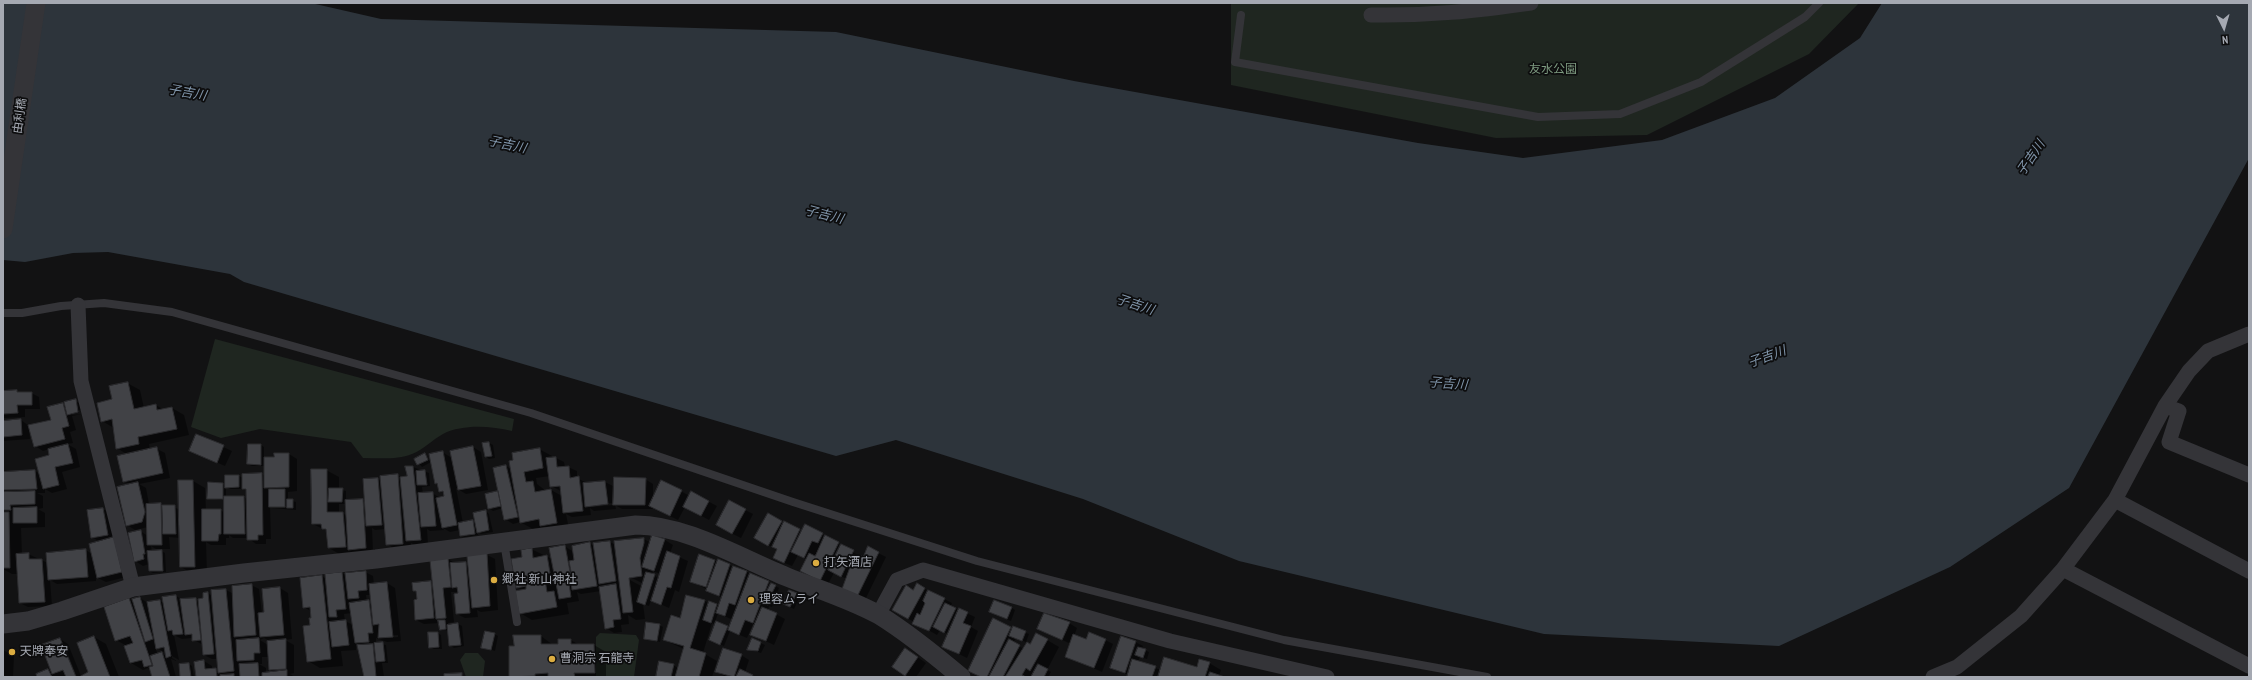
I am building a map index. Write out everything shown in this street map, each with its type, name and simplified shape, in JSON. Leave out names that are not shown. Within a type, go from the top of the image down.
[{"type":"street","name":"由利橋","points":[[3,229],[36,3]]},
{"type":"street","points":[[1371,15],[1415,16],[1464,13],[1531,3]]},
{"type":"street","points":[[78,304],[81,382],[133,587]]},
{"type":"street","points":[[1933,677],[1959,672],[2021,616],[2063,569],[2115,500],[2165,406],[2189,371],[2208,351],[2249,334]]},
{"type":"street","points":[[2165,406],[2178,410],[2169,442],[2249,475]]},
{"type":"street","points":[[2115,500],[2249,571]]},
{"type":"street","points":[[3,624],[28,621],[62,612],[133,587],[244,572],[376,559],[636,525],[669,528],[878,615],[932,653],[961,677]]},
{"type":"street","points":[[2063,569],[2249,666]]},
{"type":"street","points":[[878,615],[897,580],[924,570],[1170,641],[1327,677]]},
{"type":"lane","points":[[1240,15],[1235,62],[1538,117],[1621,114],[1694,85],[1805,17],[1819,3]]},
{"type":"lane","points":[[3,313],[22,313],[78,304],[104,303],[172,312],[340,358],[531,413],[794,502],[977,561],[1284,640],[1486,677]]},
{"type":"lane","points":[[504,542],[517,622]]},
{"type":"green space","name":"友水公園","points":[[1231,3],[1859,3],[1809,54],[1647,135],[1496,138],[1231,85]]},
{"type":"green space","points":[[215,339],[514,419],[512,431],[486,427],[468,427],[443,434],[412,454],[388,458],[363,458],[351,442],[260,429],[221,438],[191,427]]},
{"type":"green space","points":[[600,633],[636,635],[639,640],[634,677],[596,677],[596,637]]},
{"type":"green space","points":[[465,653],[478,653],[485,661],[483,677],[466,677],[460,660]]},
{"type":"water","name":"子吉川","points":[[3,3],[311,3],[381,19],[836,32],[1074,81],[1418,143],[1523,158],[1662,140],[1775,98],[1860,38],[1882,3],[2249,3],[2249,158],[2069,488],[1950,567],[1779,646],[1544,634],[1239,561],[1083,499],[896,440],[836,456],[244,282],[230,274],[108,252],[73,253],[25,262],[3,260]]},
{"type":"building","points":[[128,382],[134,409],[156,404],[157,410],[172,407],[177,429],[138,437],[139,444],[116,449],[112,419],[101,422],[97,403],[112,399],[109,386]]},
{"type":"building","points":[[17,390],[17,392],[32,392],[32,405],[17,405],[18,413],[3,414],[3,391]]},
{"type":"building","points":[[76,399],[78,412],[67,415],[64,402]]},
{"type":"building","points":[[63,403],[69,426],[62,428],[65,439],[34,447],[28,425],[51,420],[47,407]]},
{"type":"building","points":[[21,419],[22,435],[3,437],[3,421]]},
{"type":"building","points":[[196,434],[224,445],[217,463],[189,451]]},
{"type":"building","points":[[489,442],[492,456],[485,457],[482,443]]},
{"type":"building","points":[[68,444],[73,463],[55,467],[59,485],[43,489],[35,459],[49,455],[48,449]]},
{"type":"building","points":[[248,444],[261,444],[261,465],[247,464]]},
{"type":"building","points":[[473,446],[481,486],[458,490],[450,451]]},
{"type":"building","points":[[157,447],[163,473],[123,482],[117,456]]},
{"type":"building","points":[[540,448],[543,468],[524,472],[526,482],[533,481],[535,492],[551,489],[557,523],[540,526],[539,519],[520,523],[509,461],[513,460],[512,453]]},
{"type":"building","points":[[443,451],[457,525],[442,528],[436,498],[444,496],[443,491],[439,492],[437,483],[435,484],[429,454]]},
{"type":"building","points":[[274,453],[289,453],[289,487],[264,488],[264,457],[274,457]]},
{"type":"building","points":[[425,453],[428,460],[417,465],[414,459]]},
{"type":"building","points":[[556,457],[557,467],[569,466],[570,478],[579,476],[583,511],[563,513],[560,486],[550,487],[546,458]]},
{"type":"building","points":[[506,465],[518,517],[504,520],[493,468]]},
{"type":"building","points":[[405,466],[413,466],[421,540],[406,541],[400,477],[407,476]]},
{"type":"building","points":[[311,469],[327,469],[327,512],[343,512],[346,547],[328,548],[326,529],[322,529],[321,524],[312,524]]},
{"type":"building","points":[[35,470],[37,489],[3,490],[3,472]]},
{"type":"building","points":[[425,470],[427,485],[417,485],[416,471]]},
{"type":"building","points":[[262,473],[263,535],[258,535],[258,540],[247,540],[246,489],[242,489],[242,474]]},
{"type":"building","points":[[398,474],[403,544],[386,545],[380,476]]},
{"type":"building","points":[[225,475],[239,475],[239,487],[225,488]]},
{"type":"building","points":[[614,477],[646,478],[645,505],[613,505]]},
{"type":"building","points":[[378,478],[382,525],[366,526],[363,479]]},
{"type":"building","points":[[178,480],[193,480],[195,567],[180,567]]},
{"type":"building","points":[[661,480],[682,490],[670,516],[649,506]]},
{"type":"building","points":[[605,481],[608,504],[585,507],[583,483]]},
{"type":"building","points":[[138,482],[145,512],[142,522],[126,526],[117,487]]},
{"type":"building","points":[[208,482],[223,483],[223,499],[207,499]]},
{"type":"building","points":[[329,488],[343,488],[342,502],[328,502]]},
{"type":"building","points":[[269,489],[285,489],[285,507],[269,507]]},
{"type":"building","points":[[35,491],[35,504],[10,505],[11,510],[3,510],[3,492]]},
{"type":"building","points":[[498,491],[501,506],[488,509],[485,494]]},
{"type":"building","points":[[691,491],[709,501],[701,516],[683,507]]},
{"type":"building","points":[[433,492],[436,526],[421,527],[418,493]]},
{"type":"building","points":[[224,496],[244,496],[245,534],[224,534]]},
{"type":"building","points":[[287,499],[293,499],[293,508],[287,508]]},
{"type":"building","points":[[363,499],[366,548],[348,550],[345,500]]},
{"type":"building","points":[[729,500],[746,509],[732,534],[716,525]]},
{"type":"building","points":[[161,503],[162,545],[147,545],[146,504]]},
{"type":"building","points":[[162,505],[175,505],[176,534],[163,534]]},
{"type":"building","points":[[37,507],[37,523],[13,523],[13,508]]},
{"type":"building","points":[[103,508],[108,535],[91,538],[87,510]]},
{"type":"building","points":[[202,509],[221,509],[221,534],[219,534],[218,541],[202,541]]},
{"type":"building","points":[[486,510],[489,530],[477,533],[473,513]]},
{"type":"building","points":[[3,512],[9,512],[10,568],[3,568]]},
{"type":"building","points":[[768,513],[782,521],[768,546],[754,538]]},
{"type":"building","points":[[473,520],[475,534],[460,536],[458,523]]},
{"type":"building","points":[[784,521],[800,529],[784,563],[773,558],[777,549],[772,547]]},
{"type":"building","points":[[805,524],[823,533],[818,543],[812,541],[804,558],[791,552]]},
{"type":"building","points":[[141,530],[145,554],[143,554],[144,559],[134,562],[128,533]]},
{"type":"building","points":[[652,535],[665,539],[654,571],[642,567]]},
{"type":"building","name":"打矢酒店","points":[[825,535],[839,542],[820,581],[800,571],[809,553],[815,556]]},
{"type":"building","points":[[114,537],[122,572],[97,578],[89,544]]},
{"type":"building","points":[[644,538],[640,558],[642,576],[629,578],[633,612],[623,613],[614,541]]},
{"type":"building","points":[[610,541],[616,581],[599,584],[593,543]]},
{"type":"building","points":[[590,542],[597,586],[572,590],[571,582],[573,582],[569,561],[574,560],[572,546]]},
{"type":"building","points":[[841,544],[854,550],[841,577],[828,570]]},
{"type":"building","points":[[565,545],[571,577],[568,577],[571,597],[559,599],[549,548]]},
{"type":"building","points":[[868,546],[879,552],[857,597],[842,589],[853,559],[857,561],[860,555],[863,557]]},
{"type":"building","points":[[532,548],[533,558],[547,555],[550,573],[544,574],[547,592],[554,591],[557,607],[519,614],[515,591],[526,589],[526,586],[516,588],[511,559],[522,557],[521,550]]},
{"type":"building","points":[[86,549],[88,577],[48,580],[46,553]]},
{"type":"building","points":[[162,550],[163,571],[149,571],[147,551]]},
{"type":"building","points":[[667,551],[680,556],[671,588],[667,587],[661,605],[651,601]]},
{"type":"building","points":[[29,553],[29,559],[42,559],[45,602],[19,603],[16,554]]},
{"type":"building","points":[[487,553],[490,606],[472,608],[467,556]]},
{"type":"building","points":[[699,554],[715,560],[706,587],[690,582]]},
{"type":"building","points":[[448,558],[451,587],[443,588],[446,618],[436,619],[430,560]]},
{"type":"building","points":[[718,559],[730,564],[719,596],[706,591]]},
{"type":"building","points":[[466,562],[470,613],[456,614],[454,594],[458,593],[457,587],[452,588],[450,563]]},
{"type":"building","points":[[733,566],[747,571],[735,605],[729,603],[725,616],[716,613]]},
{"type":"building","points":[[366,571],[367,590],[358,591],[359,598],[348,599],[345,573]]},
{"type":"building","points":[[342,572],[346,609],[336,610],[337,617],[329,617],[325,574]]},
{"type":"building","points":[[646,572],[655,574],[645,605],[637,602]]},
{"type":"building","name":"理容ムライ","points":[[750,573],[769,581],[753,623],[745,620],[739,635],[728,630]]},
{"type":"building","points":[[322,575],[331,659],[307,662],[303,626],[310,625],[309,618],[311,618],[310,607],[303,608],[300,578]]},
{"type":"building","points":[[431,581],[434,618],[415,620],[414,600],[417,599],[416,591],[413,591],[412,583]]},
{"type":"building","points":[[387,582],[393,637],[378,638],[379,624],[373,625],[369,584]]},
{"type":"building","points":[[771,583],[776,585],[772,593],[767,591]]},
{"type":"building","points":[[917,583],[925,588],[908,619],[892,610],[906,585],[913,590]]},
{"type":"building","points":[[252,584],[256,635],[234,637],[232,586]]},
{"type":"building","points":[[616,584],[621,619],[613,620],[614,627],[605,629],[599,587]]},
{"type":"building","points":[[280,587],[284,635],[260,637],[258,613],[264,612],[262,589]]},
{"type":"building","points":[[226,589],[234,671],[218,673],[211,590]]},
{"type":"building","points":[[789,590],[797,593],[790,607],[783,604]]},
{"type":"building","points":[[928,590],[945,598],[929,631],[912,624],[917,613],[920,615],[925,603],[923,601]]},
{"type":"building","points":[[208,592],[214,654],[203,655],[198,599],[203,598],[203,593]]},
{"type":"building","points":[[767,594],[772,596],[768,605],[763,603]]},
{"type":"building","points":[[176,595],[183,634],[173,635],[172,630],[168,631],[162,597]]},
{"type":"building","points":[[686,595],[705,600],[690,648],[706,653],[699,677],[675,677],[684,646],[663,640],[671,615],[680,618]]},
{"type":"building","points":[[140,597],[153,639],[145,642],[132,599]]},
{"type":"building","points":[[129,598],[152,665],[144,667],[142,660],[130,663],[124,646],[133,643],[130,636],[115,641],[104,607]]},
{"type":"building","points":[[196,598],[201,640],[192,641],[192,634],[185,635],[180,599]]},
{"type":"building","points":[[160,600],[171,656],[166,658],[164,647],[156,649],[147,602]]},
{"type":"building","points":[[369,600],[373,633],[368,633],[369,642],[355,643],[349,603]]},
{"type":"building","points":[[994,600],[1012,607],[1007,619],[989,612]]},
{"type":"building","points":[[709,601],[717,604],[711,623],[703,620]]},
{"type":"building","points":[[945,603],[956,608],[944,633],[933,627]]},
{"type":"building","points":[[762,607],[777,613],[766,641],[750,635]]},
{"type":"building","points":[[959,608],[968,612],[963,623],[971,626],[959,654],[942,647]]},
{"type":"building","points":[[1044,613],[1070,622],[1062,640],[1037,629]]},
{"type":"building","points":[[993,618],[1011,627],[987,677],[981,677],[968,671]]},
{"type":"building","points":[[346,620],[349,645],[332,647],[329,622]]},
{"type":"building","points":[[438,620],[445,620],[446,629],[440,630]]},
{"type":"building","points":[[716,621],[728,626],[720,645],[709,640]]},
{"type":"building","points":[[646,622],[660,624],[657,641],[644,639]]},
{"type":"building","points":[[458,623],[461,645],[449,646],[447,625]]},
{"type":"building","points":[[1013,626],[1026,631],[1022,641],[1009,636]]},
{"type":"building","points":[[485,631],[495,633],[491,650],[481,648]]},
{"type":"building","points":[[428,632],[438,632],[439,647],[429,648]]},
{"type":"building","points":[[1089,632],[1106,639],[1094,668],[1065,657],[1073,634],[1086,639]]},
{"type":"building","points":[[1036,633],[1048,639],[1030,671],[1026,668],[1022,675],[1026,677],[1005,677],[1027,642],[1030,644]]},
{"type":"building","name":"曹洞宗 石龍寺","points":[[513,635],[541,635],[541,644],[558,644],[558,639],[571,639],[571,644],[594,644],[595,673],[574,673],[575,677],[548,677],[548,673],[535,674],[535,676],[509,677],[509,646],[514,646]]},
{"type":"building","points":[[94,636],[110,677],[79,677],[88,672],[77,643]]},
{"type":"building","points":[[1121,636],[1136,641],[1125,673],[1110,668]]},
{"type":"building","points":[[60,638],[76,677],[66,677],[63,670],[52,674],[41,645]]},
{"type":"building","points":[[259,638],[260,653],[254,653],[254,660],[237,661],[236,640]]},
{"type":"building","points":[[752,638],[761,642],[758,651],[747,650]]},
{"type":"building","points":[[286,639],[286,669],[269,670],[267,641]]},
{"type":"building","points":[[1009,639],[1020,645],[1003,677],[989,677]]},
{"type":"building","points":[[383,642],[385,661],[376,662],[374,643]]},
{"type":"building","points":[[373,644],[376,677],[364,677],[357,645]]},
{"type":"building","points":[[1138,647],[1146,649],[1143,658],[1135,655]]},
{"type":"building","points":[[723,648],[742,654],[734,677],[715,672]]},
{"type":"building","points":[[905,648],[918,657],[905,676],[892,667]]},
{"type":"building","points":[[162,652],[170,677],[152,677],[149,667],[153,666],[150,656]]},
{"type":"building","points":[[1164,657],[1197,667],[1199,659],[1210,662],[1205,677],[1158,677]]},
{"type":"building","points":[[1132,659],[1156,666],[1152,677],[1127,677]]},
{"type":"building","points":[[204,660],[205,669],[216,668],[217,677],[196,677],[194,662]]},
{"type":"building","points":[[659,661],[674,664],[671,677],[656,677]]},
{"type":"building","points":[[189,663],[191,677],[180,677],[179,664]]},
{"type":"building","points":[[258,663],[259,677],[240,677],[239,664]]},
{"type":"building","points":[[1038,664],[1048,669],[1044,677],[1031,677]]},
{"type":"building","points":[[48,669],[52,677],[37,677],[36,674]]},
{"type":"building","points":[[740,669],[753,675],[752,677],[736,677]]},
{"type":"building","points":[[287,670],[287,677],[262,677],[262,673]]},
{"type":"building","points":[[1210,672],[1225,677],[1208,677]]},
{"type":"building","points":[[462,673],[462,677],[444,677],[444,674]]},
{"type":"building","points":[[234,674],[234,677],[220,677],[220,675]]},
{"type":"place","name":"打矢酒店","points":[[816,563]]},
{"type":"place","name":"郷社 新山神社","points":[[494,580]]},
{"type":"place","name":"理容ムライ","points":[[751,600]]},
{"type":"place","name":"天牌奉安","points":[[12,652]]},
{"type":"place","name":"曹洞宗 石龍寺","points":[[552,659]]}]
